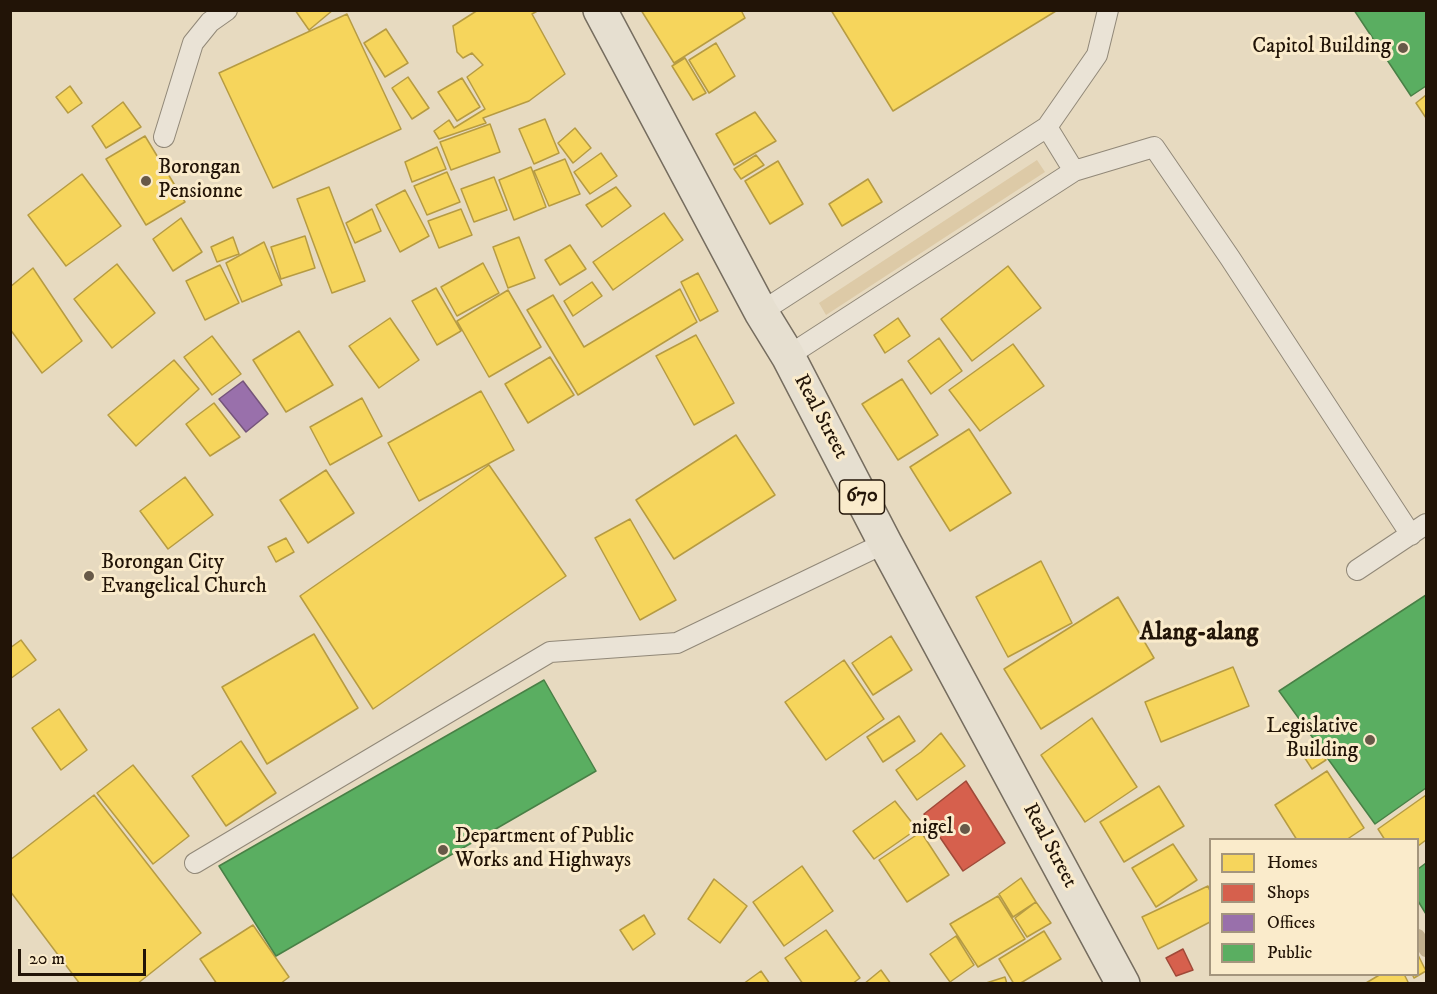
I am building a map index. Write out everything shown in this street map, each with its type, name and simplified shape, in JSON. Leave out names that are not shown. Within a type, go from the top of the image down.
[{"type":"main road","name":"Real Street","points":[[600,10],[761,312],[788,356],[885,543],[1123,984]]},
{"type":"lane","points":[[164,137],[193,43],[210,22],[227,10]]},
{"type":"lane","points":[[761,312],[1047,127],[1097,55],[1108,10]]},
{"type":"lane","points":[[1047,127],[1074,171]]},
{"type":"lane","points":[[788,356],[1074,171],[1154,147],[1419,530],[1357,570]]},
{"type":"lane","points":[[195,863],[550,652],[678,643],[885,543]]},
{"type":"shaded area","points":[[1037,160],[1045,172],[826,315],[819,303]]},
{"type":"building: Homes","points":[[295,10],[333,10],[309,30]]},
{"type":"building: Homes","points":[[478,10],[539,10],[532,14],[565,74],[529,101],[483,118],[486,123],[439,139],[434,131],[449,120],[454,128],[485,109],[467,77],[483,65],[472,53],[463,58],[457,52],[453,26]]},
{"type":"building: Homes","points":[[641,10],[741,10],[745,18],[674,63]]},
{"type":"building: Homes","points":[[831,10],[1056,10],[1056,11],[893,111]]},
{"type":"building: Homes","points":[[347,14],[401,129],[273,188],[219,73]]},
{"type":"building: Homes","points":[[386,29],[408,63],[385,77],[364,43]]},
{"type":"building: Homes","points":[[716,43],[735,76],[709,93],[689,60]]},
{"type":"building: Homes","points":[[685,58],[706,93],[693,100],[672,66]]},
{"type":"building: Homes","points":[[408,77],[429,108],[412,119],[392,88]]},
{"type":"building: Homes","points":[[462,78],[480,107],[457,121],[438,92]]},
{"type":"building: Homes","points":[[70,86],[82,103],[68,113],[56,97]]},
{"type":"building: Homes","points":[[1426,95],[1426,118],[1416,103]]},
{"type":"building: Homes","points":[[123,102],[141,127],[106,148],[92,126]]},
{"type":"building: Homes","points":[[755,112],[776,141],[734,165],[716,134]]},
{"type":"building: Homes","points":[[545,119],[559,153],[534,164],[519,129]]},
{"type":"building: Homes","points":[[490,124],[500,152],[451,170],[440,142]]},
{"type":"building: Homes","points":[[575,128],[591,148],[573,163],[558,143]]},
{"type":"building: Homes","name":"Borongan Pensionne","points":[[145,136],[185,202],[146,225],[106,159]]},
{"type":"building: Homes","points":[[437,147],[446,169],[412,182],[405,162]]},
{"type":"building: Homes","points":[[601,153],[617,176],[590,194],[574,172]]},
{"type":"building: Homes","points":[[756,155],[764,165],[741,179],[734,169]]},
{"type":"building: Homes","points":[[565,159],[580,194],[549,206],[534,171]]},
{"type":"building: Homes","points":[[778,161],[803,204],[770,224],[745,181]]},
{"type":"building: Homes","points":[[531,167],[546,207],[514,220],[499,180]]},
{"type":"building: Homes","points":[[447,172],[460,202],[427,215],[414,186]]},
{"type":"building: Homes","points":[[82,174],[121,226],[66,266],[28,215]]},
{"type":"building: Homes","points":[[494,177],[507,210],[474,222],[461,189]]},
{"type":"building: Homes","points":[[868,179],[882,202],[842,226],[829,204]]},
{"type":"building: Homes","points":[[329,187],[365,281],[332,293],[297,199]]},
{"type":"building: Homes","points":[[616,187],[631,206],[602,227],[586,205]]},
{"type":"building: Homes","points":[[405,190],[429,236],[400,252],[376,205]]},
{"type":"building: Homes","points":[[372,209],[381,231],[355,243],[346,223]]},
{"type":"building: Homes","points":[[461,209],[472,235],[439,248],[428,221]]},
{"type":"building: Homes","points":[[664,213],[683,240],[613,290],[593,262]]},
{"type":"building: Homes","points":[[181,218],[202,252],[173,271],[153,239]]},
{"type":"building: Homes","points":[[305,236],[315,268],[281,279],[271,247]]},
{"type":"building: Homes","points":[[233,237],[239,254],[217,262],[211,247]]},
{"type":"building: Homes","points":[[519,237],[535,278],[508,288],[493,247]]},
{"type":"building: Homes","points":[[264,242],[282,285],[242,302],[226,263]]},
{"type":"building: Homes","points":[[570,245],[586,269],[560,285],[545,260]]},
{"type":"building: Homes","points":[[483,263],[499,293],[457,316],[441,287]]},
{"type":"building: Homes","points":[[117,264],[155,313],[112,348],[74,299]]},
{"type":"building: Homes","points":[[220,265],[239,303],[205,320],[186,281]]},
{"type":"building: Homes","points":[[1008,266],[1041,308],[972,361],[941,319]]},
{"type":"building: Homes","points":[[33,268],[82,341],[42,373],[10,329],[10,287]]},
{"type":"building: Homes","points":[[698,273],[718,311],[700,321],[681,282]]},
{"type":"building: Homes","points":[[592,282],[602,296],[573,316],[564,301]]},
{"type":"building: Homes","points":[[436,288],[461,331],[437,345],[412,301]]},
{"type":"building: Homes","points":[[680,289],[697,322],[578,395],[527,310],[553,295],[584,347]]},
{"type":"building: Homes","points":[[508,290],[541,347],[489,377],[457,321]]},
{"type":"building: Homes","points":[[390,318],[419,360],[379,388],[349,346]]},
{"type":"building: Homes","points":[[898,318],[910,336],[885,353],[874,335]]},
{"type":"building: Homes","points":[[299,331],[333,385],[286,412],[253,360]]},
{"type":"building: Homes","points":[[696,335],[734,403],[694,425],[656,356]]},
{"type":"building: Homes","points":[[212,336],[241,374],[212,395],[184,357]]},
{"type":"building: Homes","points":[[939,338],[962,371],[931,394],[908,361]]},
{"type":"building: Homes","points":[[1013,344],[1044,386],[980,431],[949,390]]},
{"type":"building: Homes","points":[[550,357],[574,395],[528,423],[505,384]]},
{"type":"building: Homes","points":[[174,360],[199,389],[136,446],[108,415]]},
{"type":"building: Homes","points":[[902,379],[938,435],[898,460],[862,404]]},
{"type":"building: Homes","points":[[481,391],[514,450],[419,501],[388,443]]},
{"type":"building: Homes","points":[[362,398],[382,436],[330,465],[310,427]]},
{"type":"building: Homes","points":[[214,403],[240,437],[210,456],[186,424]]},
{"type":"building: Homes","points":[[969,429],[1011,493],[950,531],[910,467]]},
{"type":"building: Homes","points":[[736,435],[775,495],[674,559],[636,500]]},
{"type":"building: Homes","points":[[489,465],[566,576],[373,709],[300,596]]},
{"type":"building: Homes","points":[[326,470],[354,513],[308,543],[280,500]]},
{"type":"building: Homes","points":[[185,477],[213,515],[168,549],[140,511]]},
{"type":"building: Homes","points":[[630,519],[676,600],[640,620],[595,538]]},
{"type":"building: Homes","points":[[286,538],[294,552],[276,562],[268,547]]},
{"type":"building: Homes","points":[[1041,561],[1072,623],[1008,657],[976,597]]},
{"type":"building: Homes","points":[[1118,597],[1154,658],[1041,729],[1004,669]]},
{"type":"building: Homes","points":[[314,634],[358,708],[267,764],[222,687]]},
{"type":"building: Homes","points":[[891,636],[912,670],[873,695],[852,663]]},
{"type":"building: Homes","points":[[21,640],[36,660],[10,679],[10,648]]},
{"type":"building: Homes","points":[[844,660],[884,719],[826,760],[785,702]]},
{"type":"building: Homes","points":[[1233,667],[1249,706],[1161,742],[1145,702]]},
{"type":"building: Homes","points":[[59,709],[87,750],[61,770],[32,728]]},
{"type":"building: Homes","points":[[899,716],[915,741],[883,762],[867,737]]},
{"type":"building: Homes","points":[[1092,718],[1137,787],[1085,822],[1041,755]]},
{"type":"building: Homes","points":[[941,733],[965,766],[917,800],[896,770],[921,752]]},
{"type":"building: Homes","points":[[241,741],[276,793],[226,826],[192,776]]},
{"type":"building: Homes","points":[[1315,744],[1326,760],[1312,769],[1301,752]]},
{"type":"building: Homes","points":[[133,765],[189,836],[153,864],[97,793]]},
{"type":"building: Homes","points":[[1327,771],[1364,828],[1349,838],[1296,838],[1275,805]]},
{"type":"building: Homes","points":[[1159,786],[1184,826],[1124,862],[1100,822]]},
{"type":"building: Homes","points":[[94,795],[201,933],[137,984],[80,984],[10,891],[10,860]]},
{"type":"building: Homes","points":[[1426,795],[1426,840],[1419,845],[1419,838],[1384,838],[1378,829]]},
{"type":"building: Homes","points":[[895,801],[917,829],[874,859],[853,831]]},
{"type":"building: Homes","points":[[921,832],[949,875],[907,902],[879,860]]},
{"type":"building: Homes","points":[[1173,844],[1197,880],[1156,907],[1132,868]]},
{"type":"building: Homes","points":[[802,866],[833,911],[784,946],[753,902]]},
{"type":"building: Homes","points":[[1021,878],[1036,902],[1013,917],[999,894]]},
{"type":"building: Homes","points":[[714,879],[747,906],[720,943],[688,919]]},
{"type":"building: Homes","points":[[1208,886],[1209,923],[1158,949],[1142,917]]},
{"type":"building: Homes","points":[[998,896],[1025,939],[978,967],[950,924]]},
{"type":"building: Homes","points":[[1036,902],[1051,923],[1027,937],[1015,918]]},
{"type":"building: Homes","points":[[644,915],[655,934],[633,950],[620,930]]},
{"type":"building: Homes","points":[[253,925],[289,977],[280,984],[217,984],[200,959]]},
{"type":"building: Homes","points":[[826,930],[860,978],[852,984],[803,984],[785,958]]},
{"type":"building: Homes","points":[[1044,931],[1061,959],[1019,984],[1014,984],[999,959]]},
{"type":"building: Homes","points":[[956,936],[974,965],[950,982],[930,954]]},
{"type":"building: Homes","points":[[1419,957],[1426,971],[1419,975]]},
{"type":"building: Homes","points":[[881,970],[891,984],[864,984]]},
{"type":"building: Homes","points":[[761,971],[770,984],[743,984]]},
{"type":"building: Homes","points":[[1378,976],[1405,976],[1409,984],[1366,983]]},
{"type":"building: Homes","points":[[1005,977],[1007,984],[983,984]]},
{"type":"building: Shops","name":"nigel","points":[[966,781],[1005,843],[963,871],[924,814]]},
{"type":"building: Shops","points":[[1183,949],[1193,970],[1176,976],[1166,958]]},
{"type":"building: Offices","points":[[243,381],[268,414],[246,432],[219,399]]},
{"type":"building: Public","name":"Capitol Building","points":[[1354,10],[1426,10],[1426,86],[1411,96]]},
{"type":"building: Public","name":"Legislative Building","points":[[1426,595],[1426,788],[1375,824],[1279,691]]},
{"type":"building: Public","points":[[544,680],[596,771],[276,956],[219,866]]},
{"type":"building: Public","points":[[1426,863],[1426,914],[1419,903],[1419,868]]},
{"type":"waterway","points":[[1419,938],[1426,950]]},
{"type":"place","name":"Capitol Building","points":[[1403,48]]},
{"type":"place","name":"Borongan Pensionne","points":[[146,181]]},
{"type":"place","name":"Borongan City Evangelical Church","points":[[89,576]]},
{"type":"place","name":"Legislative Building","points":[[1370,740]]},
{"type":"place","name":"nigel","points":[[965,829]]},
{"type":"place","name":"Department of Public Works and Highways","points":[[443,850]]},
{"type":"district","name":"Alang-alang","points":[[1199,634]]}]
